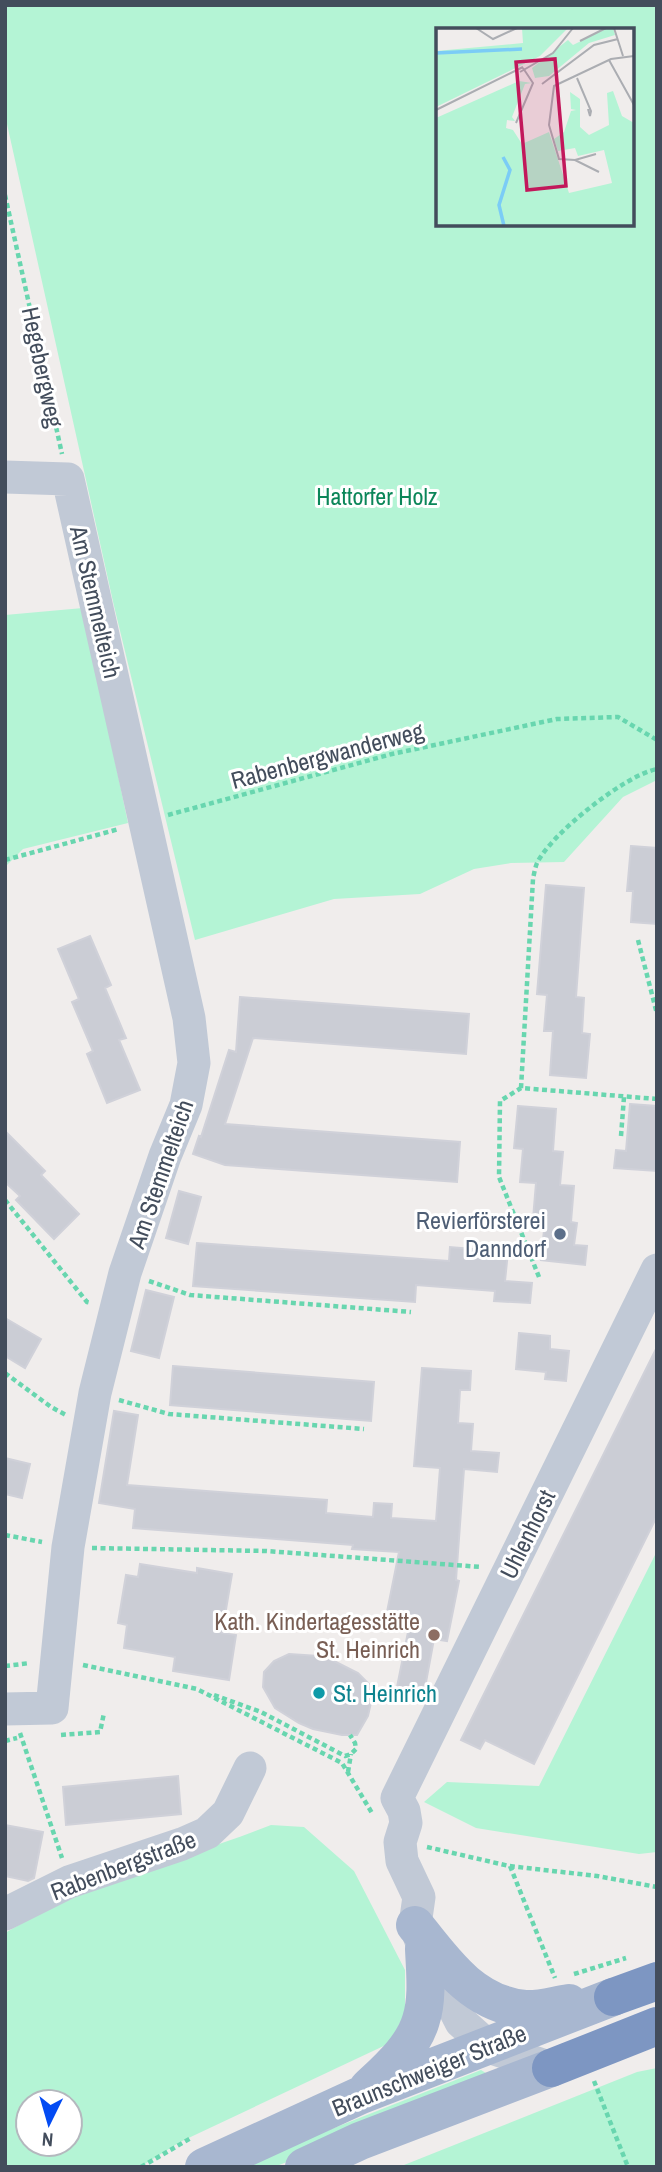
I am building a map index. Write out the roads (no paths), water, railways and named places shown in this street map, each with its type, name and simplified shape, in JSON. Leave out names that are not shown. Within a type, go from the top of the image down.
[{"type":"highway","name":"Braunschweiger Straße","points":[[612,1997],[657,1981]]},
{"type":"highway","name":"Braunschweiger Straße","points":[[551,2068],[657,2026]]},
{"type":"main road","points":[[420,1937],[474,1991],[500,2004],[528,2009],[612,1997]]},
{"type":"main road","points":[[361,2095],[393,2064],[413,2038],[421,2020],[425,1989],[420,1937]]},
{"type":"main road","name":"Braunschweiger Straße","points":[[204,2167],[361,2095],[612,1997]]},
{"type":"main road","name":"Braunschweiger Straße","points":[[304,2167],[360,2141],[551,2068]]},
{"type":"street","name":"Am Stemmelteich","points":[[5,477],[68,479],[189,1018],[194,1063],[186,1105],[165,1156],[125,1273],[95,1394],[68,1547],[52,1708],[8,1709]]},
{"type":"street","name":"Uhlenhorst","points":[[420,1937],[419,1897],[402,1861],[400,1842],[406,1823],[397,1797],[657,1270]]},
{"type":"street","name":"Rabenbergstraße","points":[[5,1914],[69,1882],[207,1833],[228,1813],[250,1768]]},
{"type":"street","points":[[420,1937],[461,2022],[489,2046],[551,2068]]},
{"type":"place","name":"Revierförsterei Danndorf","points":[[560,1234]]},
{"type":"place","name":"Kath. Kindertagesstätte St. Heinrich","points":[[434,1635]]},
{"type":"place","name":"St. Heinrich","points":[[319,1693]]},
{"type":"park label","name":"Hattorfer Holz","points":[[377,496]]}]
